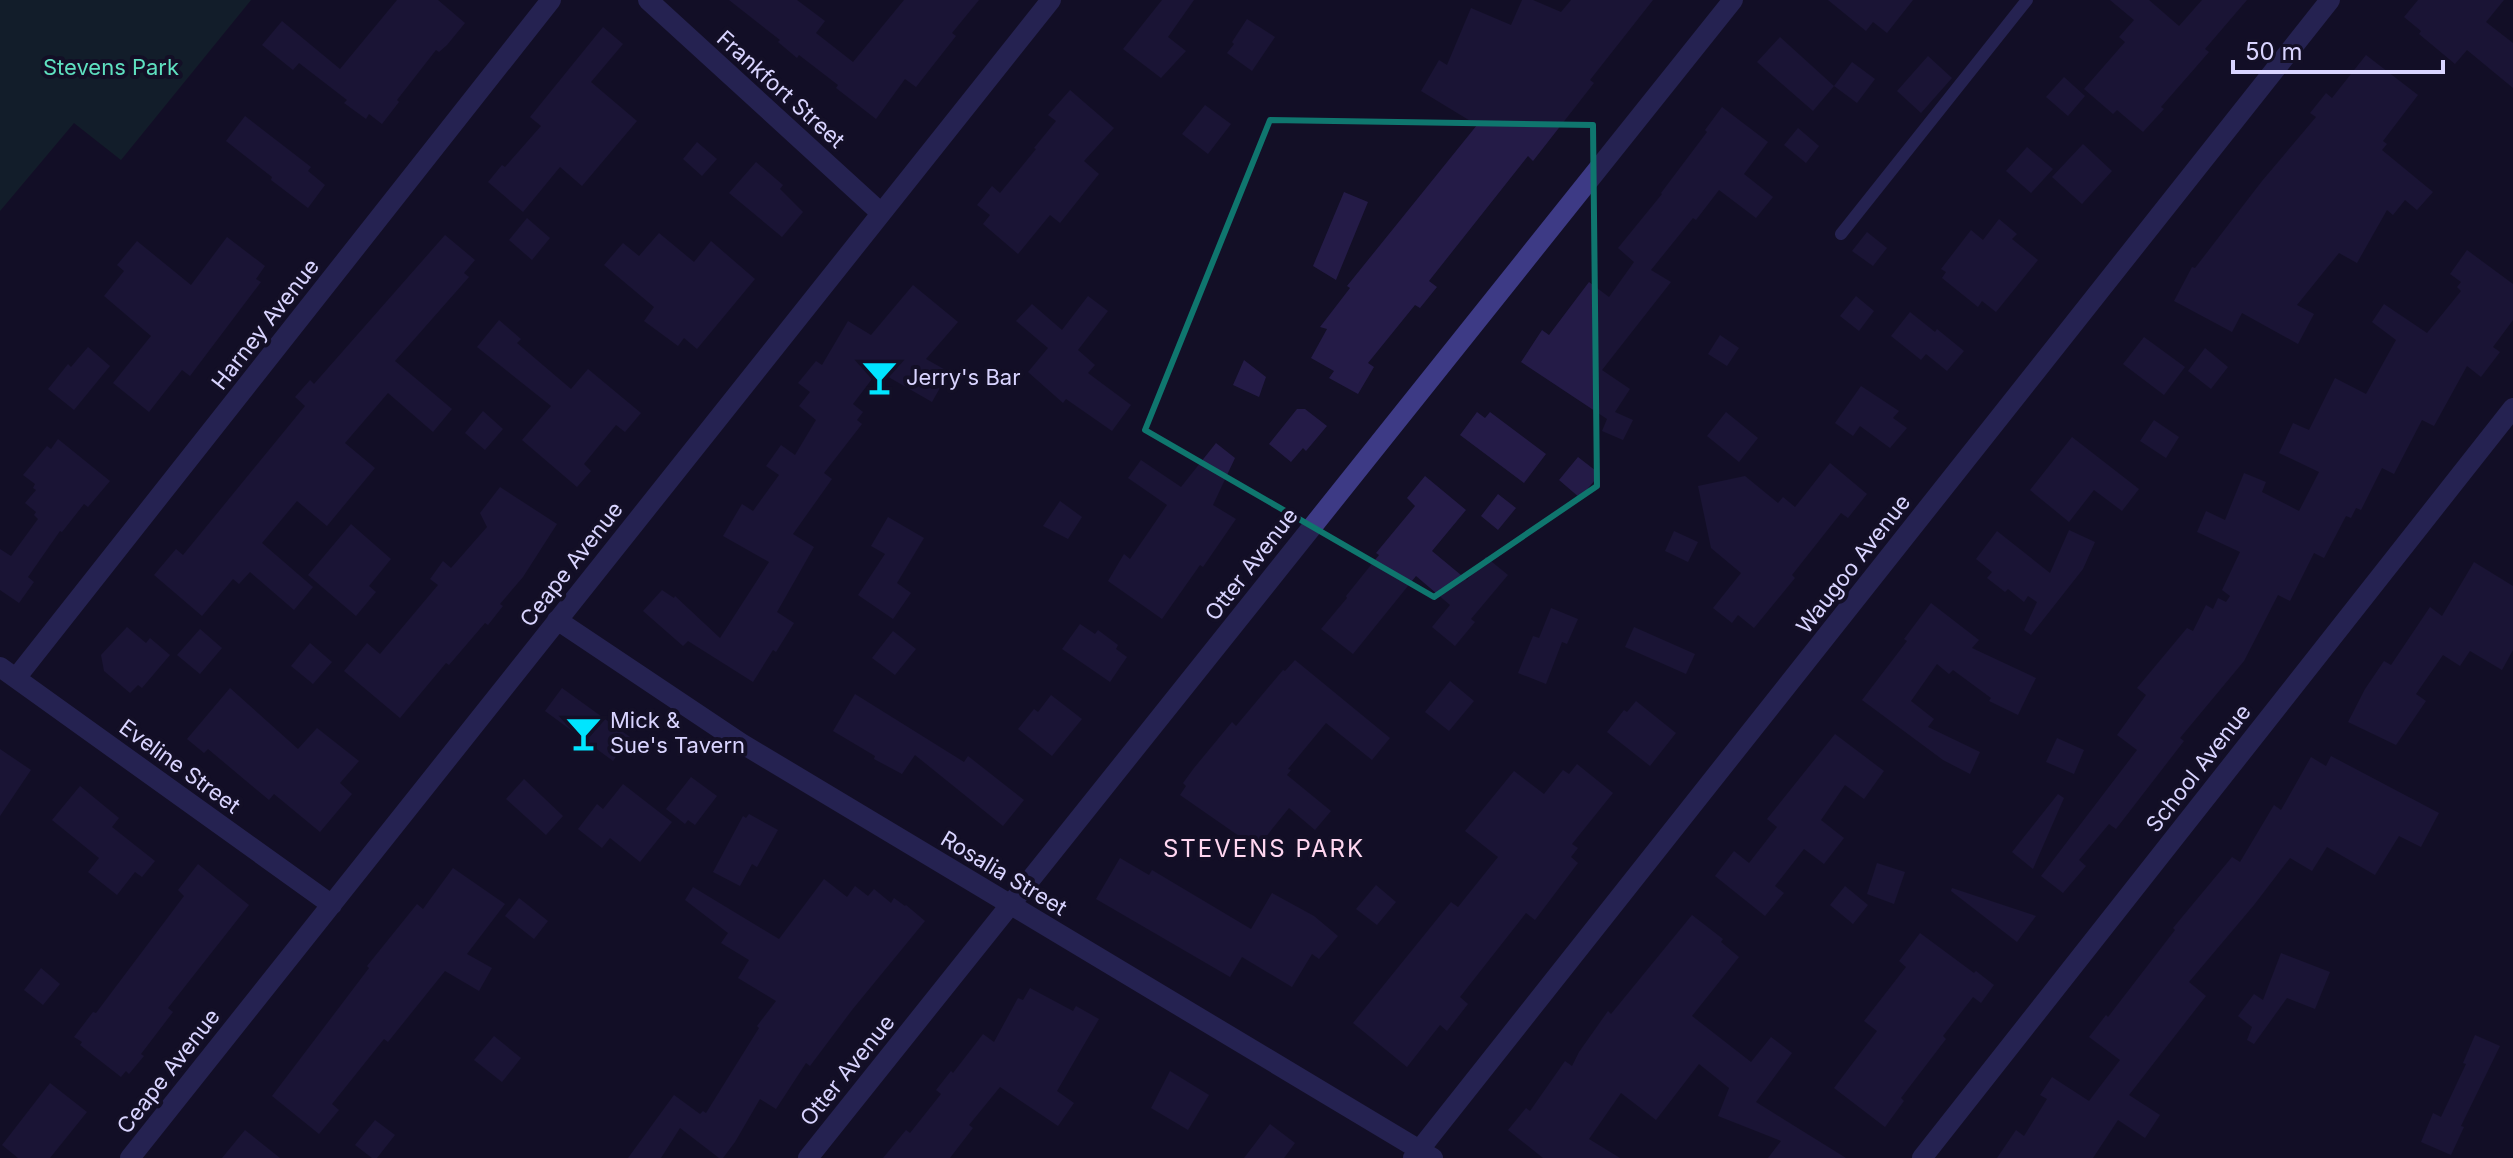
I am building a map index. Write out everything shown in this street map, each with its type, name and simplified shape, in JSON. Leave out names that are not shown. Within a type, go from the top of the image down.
[{"type":"street","name":"Harney Avenue","points":[[8,673],[551,0]]},
{"type":"street","name":"Frankfort Street","points":[[648,0],[881,213]]},
{"type":"street","name":"Ceape Avenue","points":[[130,1158],[1051,0]]},
{"type":"street","name":"Otter Avenue","points":[[808,1158],[1733,0]]},
{"type":"street","name":"Waugoo Avenue","points":[[1422,1155],[2330,0]]},
{"type":"street","name":"School Avenue","points":[[1922,1158],[2513,408]]},
{"type":"street","name":"Rosalia Street","points":[[557,620],[741,743],[1422,1155]]},
{"type":"street","name":"Eveline Street","points":[[8,673],[332,905]]},
{"type":"lane","points":[[1841,234],[2027,0]]},
{"type":"highlighted area","points":[[1270,120],[1593,125],[1597,486],[1434,597],[1145,430]]},
{"type":"green space","name":"Stevens Park","points":[[0,0],[251,0],[121,160],[74,123],[0,211]]},
{"type":"building","points":[[397,0],[438,0],[465,23],[447,45],[439,52],[436,50],[382,124],[369,114],[366,119],[344,103],[347,100],[299,63],[293,70],[262,45],[282,21],[340,69]]},
{"type":"building","points":[[729,0],[797,0],[825,21],[816,33],[853,62],[904,0],[979,0],[952,33],[956,36],[916,87],[905,79],[876,119],[836,88],[838,85],[799,55],[797,58],[778,42],[780,40]]},
{"type":"building","points":[[1162,0],[1194,0],[1168,37],[1186,51],[1161,78],[1123,49]]},
{"type":"building","points":[[1522,0],[1533,0],[1561,12],[1571,0],[1653,0],[1590,80],[1594,83],[1533,161],[1528,156],[1429,281],[1437,287],[1420,308],[1415,305],[1368,363],[1374,367],[1358,394],[1329,378],[1334,371],[1311,358],[1327,329],[1320,327],[1350,288],[1347,286],[1477,125],[1421,91],[1439,60],[1447,65],[1471,8],[1511,25]]},
{"type":"building","points":[[1828,0],[1913,0],[1887,33],[1873,22],[1866,31]]},
{"type":"building","points":[[2110,0],[2149,0],[2179,26],[2202,0],[2247,0],[2205,49],[2209,52],[2143,132],[2117,110],[2113,114],[2084,89],[2125,42],[2119,37],[2134,20]]},
{"type":"building","points":[[2418,0],[2504,0],[2486,22],[2513,43],[2513,88],[2467,50],[2455,64],[2419,34],[2421,31],[2404,17]]},
{"type":"building","points":[[1247,19],[1275,37],[1252,71],[1227,53]]},
{"type":"building","points":[[603,27],[623,44],[591,82],[637,121],[582,186],[560,167],[523,212],[488,182],[541,126],[530,117]]},
{"type":"building","points":[[1780,37],[1834,86],[1813,111],[1757,62]]},
{"type":"building","points":[[2366,55],[2418,95],[2383,141],[2387,144],[2382,150],[2433,192],[2417,210],[2405,200],[2393,215],[2387,210],[2357,263],[2339,253],[2297,305],[2314,314],[2298,344],[2242,313],[2232,332],[2174,301],[2192,267],[2195,268],[2316,117],[2310,113],[2326,93],[2332,98]]},
{"type":"building","points":[[1928,56],[1952,78],[1921,113],[1897,91]]},
{"type":"building","points":[[1852,62],[1875,79],[1857,103],[1834,86]]},
{"type":"building","points":[[2064,77],[2085,96],[2068,116],[2046,97]]},
{"type":"building","points":[[1070,90],[1114,128],[1084,161],[1099,174],[1060,223],[1050,215],[1018,254],[983,224],[990,215],[977,205],[992,186],[1000,193],[1036,149],[1056,121],[1048,115]]},
{"type":"building","points":[[1205,105],[1231,124],[1208,154],[1182,134]]},
{"type":"building","points":[[1722,107],[1768,142],[1744,174],[1773,197],[1756,218],[1719,190],[1651,270],[1671,282],[1602,370],[1630,389],[1615,412],[1633,420],[1623,440],[1602,431],[1607,419],[1521,362],[1542,330],[1549,335],[1589,282],[1609,297],[1634,262],[1618,248],[1662,194]]},
{"type":"building","points":[[245,116],[311,167],[308,171],[325,185],[308,208],[226,141]]},
{"type":"building","points":[[1798,128],[1819,146],[1806,163],[1784,145]]},
{"type":"building","points":[[697,142],[717,159],[702,176],[683,159]]},
{"type":"building","points":[[2083,144],[2112,171],[2082,204],[2052,177]]},
{"type":"building","points":[[2027,147],[2053,169],[2031,193],[2006,171]]},
{"type":"building","points":[[756,162],[783,185],[780,189],[803,212],[782,237],[729,193]]},
{"type":"building","points":[[1344,192],[1368,202],[1336,280],[1313,266]]},
{"type":"building","points":[[527,218],[550,238],[532,260],[509,240]]},
{"type":"building","points":[[1999,219],[2017,234],[2012,239],[2038,260],[1996,312],[1982,301],[1978,307],[1942,278],[1946,272],[1941,269],[1971,230],[1983,240]]},
{"type":"building","points":[[1867,232],[1887,248],[1873,266],[1852,251]]},
{"type":"building","points":[[659,233],[694,262],[711,241],[755,279],[697,349],[684,338],[678,346],[644,321],[654,307],[604,265],[623,243],[639,256]]},
{"type":"building","points":[[445,235],[475,260],[464,273],[469,277],[395,361],[452,409],[433,432],[388,393],[345,443],[375,468],[327,526],[297,501],[262,543],[313,587],[294,610],[250,572],[239,584],[233,579],[202,616],[154,575],[176,549],[183,555],[305,406],[295,397],[310,380],[314,384]]},
{"type":"building","points":[[227,237],[265,266],[256,279],[261,282],[190,376],[182,370],[149,412],[113,383],[151,336],[104,296],[124,271],[117,265],[137,241],[191,285]]},
{"type":"building","points":[[2467,250],[2513,284],[2513,320],[2493,347],[2500,352],[2481,377],[2467,366],[2434,426],[2422,420],[2394,474],[2382,468],[2361,510],[2356,508],[2351,518],[2346,516],[2324,558],[2314,553],[2290,601],[2278,595],[2244,661],[2180,738],[2184,741],[2116,829],[2109,824],[2079,860],[2086,866],[2063,893],[2041,876],[2137,750],[2117,735],[2146,695],[2137,688],[2187,628],[2193,631],[2206,605],[2213,609],[2218,598],[2226,602],[2230,596],[2222,590],[2240,552],[2197,532],[2206,511],[2225,520],[2244,473],[2266,482],[2262,492],[2299,511],[2319,472],[2279,453],[2293,423],[2309,430],[2335,378],[2366,394],[2396,340],[2372,322],[2384,304],[2427,333],[2461,291],[2457,287],[2461,282],[2450,274]]},
{"type":"building","points":[[913,285],[958,322],[926,359],[949,372],[932,402],[878,371],[853,404],[863,412],[857,420],[862,424],[824,473],[832,479],[793,534],[814,547],[777,612],[794,623],[776,652],[773,650],[753,682],[688,641],[683,646],[643,611],[662,590],[675,596],[720,638],[769,562],[723,536],[742,504],[753,511],[779,475],[766,466],[781,445],[795,455],[816,420],[799,406],[810,392],[798,383],[816,361],[822,365],[848,321],[871,335]]},
{"type":"building","points":[[1088,296],[1108,311],[1078,350],[1095,365],[1088,373],[1131,405],[1112,431],[1066,399],[1063,403],[1028,372],[1048,348],[1016,321],[1032,304],[1062,330]]},
{"type":"building","points":[[1856,296],[1874,311],[1859,331],[1840,316]]},
{"type":"building","points":[[1910,312],[1964,351],[1947,371],[1926,354],[1921,360],[1891,336]]},
{"type":"building","points":[[499,320],[521,339],[517,343],[571,389],[588,369],[641,413],[625,432],[616,425],[584,464],[591,471],[577,487],[522,440],[551,406],[477,347]]},
{"type":"building","points":[[1720,335],[1739,348],[1727,366],[1708,354]]},
{"type":"building","points":[[2144,337],[2185,367],[2164,395],[2123,364]]},
{"type":"building","points":[[88,347],[110,366],[74,410],[48,389],[68,364],[71,367]]},
{"type":"building","points":[[2205,348],[2228,367],[2211,389],[2188,371]]},
{"type":"building","points":[[1244,360],[1266,377],[1259,397],[1233,385]]},
{"type":"building","points":[[1861,386],[1899,411],[1893,418],[1907,428],[1890,448],[1860,426],[1853,436],[1835,423]]},
{"type":"building","points":[[1297,409],[1305,409],[1327,426],[1306,451],[1303,448],[1291,462],[1269,444]]},
{"type":"building","points":[[483,411],[503,429],[485,450],[465,433]]},
{"type":"building","points":[[1477,412],[1485,418],[1490,412],[1546,454],[1524,483],[1460,435]]},
{"type":"building","points":[[1726,412],[1758,438],[1739,462],[1707,436]]},
{"type":"building","points":[[2154,420],[2179,437],[2166,458],[2140,441]]},
{"type":"building","points":[[2072,437],[2139,489],[2122,511],[2094,490],[2069,522],[2030,490]]},
{"type":"building","points":[[58,439],[110,481],[88,507],[84,504],[60,531],[28,577],[34,582],[19,603],[0,590],[0,549],[11,556],[38,519],[34,515],[36,512],[25,503],[36,490],[33,488],[35,484],[23,475],[47,446],[51,449]]},
{"type":"building","points":[[1216,443],[1235,458],[1213,505],[1236,519],[1162,619],[1108,581],[1124,554],[1130,559],[1167,505],[1128,478],[1141,460],[1181,487]]},
{"type":"building","points":[[1578,457],[1600,474],[1580,498],[1559,480]]},
{"type":"building","points":[[1830,463],[1867,494],[1848,518],[1841,513],[1792,575],[1795,578],[1754,628],[1738,615],[1732,623],[1713,608],[1741,573],[1711,548],[1698,486],[1745,476],[1778,503],[1783,497],[1795,507]]},
{"type":"building","points":[[1425,476],[1466,510],[1432,551],[1467,580],[1486,557],[1508,575],[1471,619],[1475,622],[1455,646],[1432,627],[1450,605],[1416,576],[1353,654],[1321,629],[1379,555],[1376,553],[1415,506],[1407,498]]},
{"type":"building","points":[[500,487],[557,524],[488,625],[485,623],[449,665],[446,663],[400,718],[344,671],[367,643],[380,654],[438,585],[430,579],[443,561],[451,568],[487,527],[480,513]]},
{"type":"building","points":[[1498,494],[1516,508],[1498,530],[1481,516]]},
{"type":"building","points":[[1060,501],[1082,517],[1068,539],[1043,526]]},
{"type":"building","points":[[888,517],[924,538],[897,583],[911,593],[893,619],[858,595],[885,554],[871,546]]},
{"type":"building","points":[[351,524],[391,559],[369,586],[376,592],[356,616],[308,575]]},
{"type":"building","points":[[2069,530],[2095,542],[2083,569],[2031,635],[2024,630],[2037,602],[2028,596],[2024,602],[2008,589],[2005,592],[1987,578],[1992,572],[1976,559],[1997,531],[2050,573]]},
{"type":"building","points":[[1674,531],[1698,542],[1688,562],[1665,551]]},
{"type":"building","points":[[2474,562],[2513,586],[2513,650],[2502,670],[2470,651],[2460,666],[2443,655],[2416,694],[2426,701],[2396,745],[2348,722],[2384,661],[2391,665],[2430,607],[2442,616]]},
{"type":"building","points":[[1931,603],[1979,640],[1972,648],[2036,678],[2018,715],[1989,701],[1991,698],[1953,670],[1949,674],[1937,664],[1911,701],[1934,719],[1928,727],[1980,752],[1970,774],[1943,760],[1862,700],[1907,641],[1904,639]]},
{"type":"building","points":[[1551,608],[1578,619],[1567,644],[1562,642],[1546,684],[1518,673],[1533,636],[1539,638]]},
{"type":"building","points":[[1080,624],[1095,634],[1098,630],[1118,645],[1116,649],[1127,657],[1110,682],[1062,649]]},
{"type":"building","points":[[127,627],[146,643],[150,638],[170,655],[142,688],[138,685],[130,693],[104,671],[101,655]]},
{"type":"building","points":[[1634,627],[1695,654],[1686,674],[1625,647]]},
{"type":"building","points":[[200,629],[222,648],[200,674],[177,655]]},
{"type":"building","points":[[893,631],[916,649],[895,675],[872,658]]},
{"type":"building","points":[[310,643],[332,662],[313,684],[291,666]]},
{"type":"building","points":[[1295,660],[1390,738],[1372,760],[1326,723],[1288,769],[1291,770],[1287,775],[1331,811],[1315,830],[1289,808],[1252,854],[1235,840],[1239,836],[1180,795],[1186,786],[1183,783],[1232,722],[1236,726]]},
{"type":"building","points":[[1450,681],[1474,701],[1449,731],[1425,712]]},
{"type":"building","points":[[230,688],[298,749],[317,728],[359,761],[340,783],[352,794],[320,832],[274,794],[269,800],[208,749],[204,753],[187,739]]},
{"type":"building","points":[[562,688],[630,737],[613,761],[545,711]]},
{"type":"building","points":[[855,694],[964,762],[968,756],[1024,800],[1003,826],[915,755],[902,774],[874,759],[875,756],[833,731]]},
{"type":"building","points":[[1051,695],[1082,719],[1052,756],[1018,729],[1034,709],[1038,712]]},
{"type":"building","points":[[1636,701],[1676,733],[1650,766],[1607,732],[1624,710],[1627,712]]},
{"type":"building","points":[[1835,734],[1884,771],[1864,799],[1845,785],[1821,820],[1844,838],[1824,864],[1804,849],[1775,886],[1784,893],[1765,916],[1715,876],[1734,851],[1749,863],[1777,827],[1767,819]]},
{"type":"building","points":[[2057,738],[2084,750],[2074,774],[2046,762]]},
{"type":"building","points":[[0,749],[31,770],[0,816]]},
{"type":"building","points":[[2331,756],[2439,813],[2421,847],[2399,836],[2375,875],[2327,847],[2312,871],[2290,858],[2189,982],[2206,996],[2129,1095],[2160,1115],[2145,1138],[2118,1120],[2093,1158],[1997,1158],[2016,1130],[2024,1136],[2047,1099],[2040,1095],[2052,1077],[2089,1101],[2120,1060],[2089,1037],[2106,1015],[2108,1017],[2175,930],[2173,928],[2232,857],[2240,862],[2274,805],[2281,810],[2311,757],[2326,766]]},
{"type":"building","points":[[1577,764],[1613,793],[1572,844],[1578,848],[1571,857],[1578,863],[1535,920],[1526,913],[1460,997],[1468,1004],[1447,1031],[1440,1025],[1407,1067],[1353,1023],[1451,902],[1458,907],[1498,857],[1465,831],[1514,771],[1544,794],[1563,770],[1569,774]]},
{"type":"building","points":[[691,777],[717,796],[695,825],[688,820],[685,824],[666,809]]},
{"type":"building","points":[[524,779],[563,816],[546,835],[506,799]]},
{"type":"building","points":[[623,784],[672,822],[640,862],[610,838],[602,848],[578,829],[597,804],[603,809]]},
{"type":"building","points":[[80,786],[119,818],[112,827],[155,861],[142,877],[135,872],[117,895],[88,872],[99,858],[52,820]]},
{"type":"building","points":[[2058,794],[2064,798],[2033,869],[2012,852]]},
{"type":"building","points":[[749,814],[778,830],[757,867],[752,864],[740,886],[713,872],[743,816],[746,818]]},
{"type":"building","points":[[1120,858],[1149,875],[1152,870],[1251,929],[1272,893],[1314,916],[1338,936],[1319,959],[1312,954],[1292,987],[1242,957],[1230,977],[1096,899]]},
{"type":"building","points":[[1877,863],[1905,872],[1894,904],[1867,894]]},
{"type":"building","points":[[198,864],[249,905],[168,1008],[173,1012],[141,1054],[144,1056],[129,1074],[126,1071],[121,1077],[74,1037],[93,1012],[96,1013],[184,896],[178,890]]},
{"type":"building","points":[[453,868],[505,904],[467,954],[492,968],[479,991],[445,971],[388,1042],[384,1039],[332,1104],[339,1110],[319,1134],[272,1096],[369,968],[367,966],[417,904],[423,909]]},
{"type":"building","points":[[824,879],[847,897],[855,886],[868,896],[874,889],[891,903],[894,898],[906,905],[925,921],[810,1066],[806,1063],[776,1109],[760,1099],[723,1158],[680,1128],[661,1158],[628,1158],[674,1095],[700,1114],[703,1111],[706,1113],[759,1028],[757,1026],[776,1001],[738,978],[749,960],[721,943],[728,933],[685,900],[693,887],[779,939]]},
{"type":"building","points":[[1376,885],[1396,902],[1377,925],[1356,909]]},
{"type":"building","points":[[1845,886],[1868,905],[1853,924],[1830,905]]},
{"type":"building","points":[[1952,888],[2036,916],[2017,942],[1951,891]]},
{"type":"building","points":[[519,898],[548,921],[534,939],[505,916]]},
{"type":"building","points":[[1692,915],[1723,939],[1721,942],[1739,957],[1692,1016],[1751,1062],[1771,1037],[1792,1053],[1756,1102],[1846,1158],[1768,1158],[1781,1141],[1718,1116],[1729,1088],[1699,1064],[1656,1120],[1621,1093],[1589,1139],[1620,1158],[1543,1158],[1508,1130],[1526,1108],[1530,1111],[1565,1061],[1572,1066],[1608,1011],[1611,1014]]},
{"type":"building","points":[[1920,933],[1994,985],[1981,1003],[1973,997],[1943,1036],[1946,1039],[1901,1098],[1904,1101],[1885,1127],[1834,1088],[1877,1031],[1864,1021],[1906,967],[1899,961]]},
{"type":"building","points":[[2281,953],[2330,972],[2315,1009],[2287,998],[2254,1044],[2247,1040],[2252,1027],[2238,1016],[2254,994],[2263,1000]]},
{"type":"building","points":[[41,968],[60,984],[43,1005],[24,990]]},
{"type":"building","points":[[1030,988],[1073,1011],[1076,1006],[1099,1019],[1057,1091],[1074,1103],[1058,1126],[1000,1087],[969,1125],[973,1128],[950,1158],[883,1158],[906,1130],[910,1133],[941,1094],[936,1090],[983,1034],[994,1042],[1018,998],[1023,1000]]},
{"type":"building","points":[[2475,1035],[2500,1046],[2461,1126],[2464,1127],[2451,1155],[2421,1142],[2433,1113],[2441,1117],[2466,1064],[2463,1063]]},
{"type":"building","points":[[494,1036],[521,1058],[502,1082],[474,1060]]},
{"type":"building","points":[[1170,1071],[1209,1095],[1188,1130],[1151,1108]]},
{"type":"building","points":[[50,1083],[87,1112],[50,1158],[18,1158],[2,1145]]},
{"type":"building","points":[[375,1120],[395,1135],[377,1158],[372,1158],[355,1145]]},
{"type":"building","points":[[1270,1124],[1295,1143],[1284,1158],[1244,1158]]},
{"type":"building","points":[[245,1130],[280,1158],[222,1158]]},
{"type":"place","name":"Jerry's Bar","points":[[880,377]]},
{"type":"place","name":"Mick & Sue's Tavern","points":[[584,733]]},
{"type":"district","name":"STEVENS PARK","points":[[1264,849]]}]
